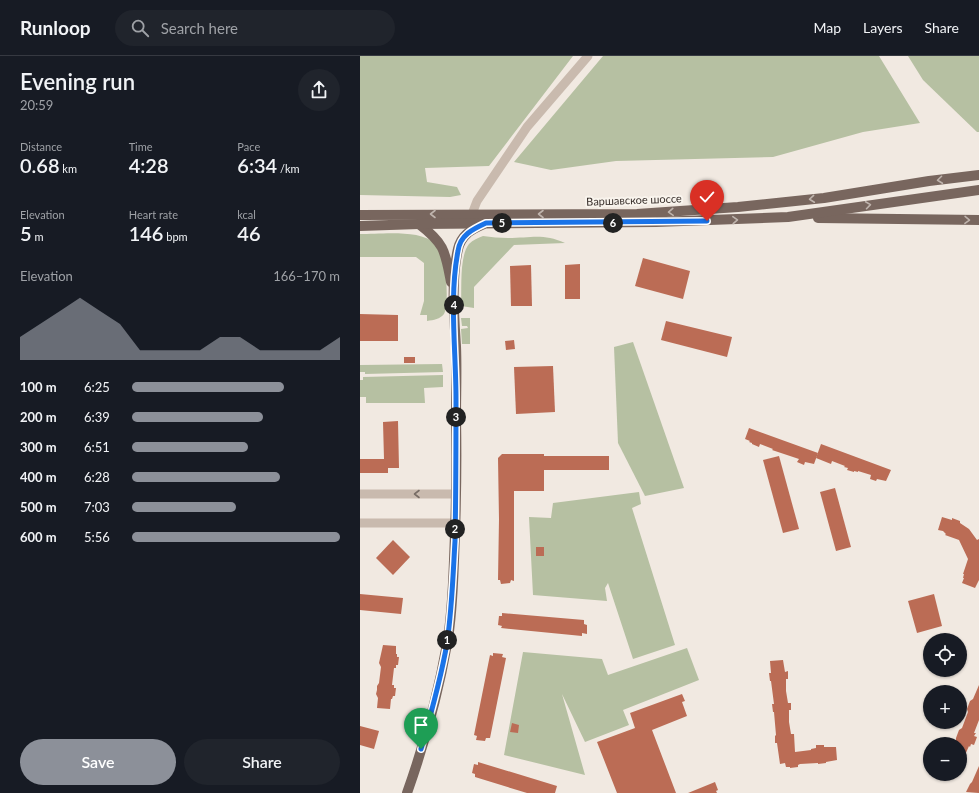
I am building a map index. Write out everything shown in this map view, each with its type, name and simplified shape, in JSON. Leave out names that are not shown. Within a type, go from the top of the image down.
[{"type":"main road","name":"Варшавское шоссе","points":[[360,215],[629,214],[675,212],[824,198],[929,181],[979,175]]},
{"type":"main road","name":"Варшавское шоссе","points":[[360,226],[486,223],[656,222],[788,217],[979,190]]},
{"type":"main road","points":[[788,217],[979,220]]},
{"type":"main road","points":[[407,793],[414,774],[435,700],[447,644],[452,601],[456,494],[456,363],[454,298],[456,262],[460,242],[464,236],[472,229],[486,223]]},
{"type":"main road","points":[[419,224],[433,234],[442,246],[445,253],[454,298]]},
{"type":"street","points":[[472,214],[477,201],[527,127],[588,56]]},
{"type":"street","points":[[360,494],[456,494]]},
{"type":"street","points":[[360,523],[455,523]]},
{"type":"green space","points":[[360,56],[573,56],[489,166],[425,168],[427,182],[457,187],[461,195],[450,197],[360,195]]},
{"type":"green space","points":[[603,56],[879,56],[920,123],[863,132],[773,157],[616,161],[551,170],[514,162]]},
{"type":"green space","points":[[908,56],[979,56],[979,132],[977,132],[923,80]]},
{"type":"green space","points":[[360,234],[410,234],[428,239],[435,243],[441,252],[445,267],[447,296],[446,310],[444,314],[437,319],[427,321],[427,315],[420,315],[424,301],[424,263],[416,257],[360,257]]},
{"type":"green space","points":[[483,236],[505,238],[543,237],[565,243],[514,245],[474,287],[474,308],[461,306],[462,265],[466,249],[469,244]]},
{"type":"green space","points":[[461,318],[470,318],[470,344],[462,344],[461,329],[468,328],[467,326],[462,326]]},
{"type":"green space","points":[[633,342],[684,488],[645,496],[618,443],[614,347]]},
{"type":"green space","points":[[442,364],[443,372],[365,374],[365,372],[360,372],[360,365]]},
{"type":"green space","points":[[443,375],[443,387],[424,388],[425,403],[366,403],[366,397],[360,397],[360,380],[363,380],[363,377]]},
{"type":"green space","points":[[639,492],[641,504],[632,508],[675,645],[633,659],[608,583],[605,588],[607,601],[533,595],[529,517],[551,518],[553,503]]},
{"type":"green space","points":[[687,648],[699,680],[623,710],[629,725],[585,742],[562,694],[585,775],[504,755],[523,652],[602,659],[608,675]]},
{"type":"building","points":[[643,258],[690,271],[683,299],[635,286]]},
{"type":"building","points":[[580,264],[580,299],[565,299],[565,265]]},
{"type":"building","points":[[531,265],[532,306],[511,306],[510,266]]},
{"type":"building","points":[[360,314],[398,315],[398,341],[360,341]]},
{"type":"building","points":[[666,321],[732,337],[727,357],[661,340]]},
{"type":"building","points":[[514,340],[515,349],[506,350],[505,341]]},
{"type":"building","points":[[404,357],[415,357],[415,363],[404,363]]},
{"type":"building","points":[[553,366],[555,412],[516,414],[514,367]]},
{"type":"building","points":[[398,421],[399,468],[388,468],[388,473],[360,473],[360,459],[384,459],[383,422]]},
{"type":"building","points":[[749,428],[818,453],[814,464],[805,462],[804,465],[797,462],[799,459],[772,450],[773,449],[760,444],[759,447],[752,444],[749,442],[750,441],[745,439]]},
{"type":"building","points":[[821,444],[891,470],[886,481],[877,479],[876,481],[870,479],[871,475],[858,471],[854,472],[847,470],[848,468],[844,467],[845,466],[832,461],[831,464],[816,458]]},
{"type":"building","points":[[502,454],[544,454],[544,456],[609,456],[609,470],[544,470],[544,491],[514,491],[514,581],[511,580],[510,583],[501,584],[500,580],[498,580],[498,458]]},
{"type":"building","points":[[779,456],[799,529],[783,533],[763,460]]},
{"type":"building","points":[[835,488],[851,547],[836,551],[820,492]]},
{"type":"building","points":[[942,517],[960,521],[960,523],[969,529],[977,540],[979,539],[979,580],[975,588],[962,583],[964,578],[963,574],[968,559],[959,540],[945,535],[946,534],[943,531],[938,530]]},
{"type":"building","points":[[393,540],[410,557],[393,575],[376,558]]},
{"type":"building","points":[[536,547],[544,547],[544,556],[536,556]]},
{"type":"building","points":[[360,594],[403,598],[401,614],[360,610]]},
{"type":"building","points":[[934,594],[942,626],[917,633],[908,601]]},
{"type":"building","points":[[502,613],[584,620],[584,624],[587,625],[587,634],[582,633],[582,636],[501,628],[502,626],[498,625],[499,616],[502,616]]},
{"type":"building","points":[[383,645],[396,646],[396,654],[397,657],[399,657],[398,665],[394,668],[392,685],[396,688],[395,696],[391,699],[390,709],[377,708],[378,698],[376,694],[381,667],[379,663]]},
{"type":"building","points":[[493,653],[503,654],[502,657],[506,658],[490,738],[486,738],[485,741],[476,740],[477,736],[474,735],[490,655],[493,656]]},
{"type":"building","points":[[783,660],[785,672],[788,671],[786,691],[788,703],[791,703],[791,710],[789,710],[789,722],[791,734],[794,734],[795,752],[811,750],[816,748],[816,745],[836,747],[837,760],[818,764],[800,764],[798,767],[790,768],[786,767],[785,763],[780,764],[777,743],[775,743],[776,735],[772,704],[774,704],[769,673],[771,673],[770,661]]},
{"type":"building","points":[[979,685],[979,720],[974,733],[976,733],[974,736],[977,737],[974,745],[971,744],[967,750],[967,737],[956,737],[959,730],[967,729],[967,709],[970,701],[973,699]]},
{"type":"building","points":[[682,694],[685,701],[682,702],[687,716],[652,730],[676,793],[617,793],[597,742],[635,728],[630,713]]},
{"type":"building","points":[[512,723],[519,725],[518,733],[510,732]]},
{"type":"building","points":[[360,726],[379,731],[374,749],[360,745]]},
{"type":"building","points":[[478,762],[557,786],[555,793],[527,793],[475,777],[475,774],[472,773],[474,764],[478,765]]},
{"type":"building","points":[[979,766],[979,793],[966,792],[972,782]]},
{"type":"building","points":[[715,782],[718,790],[716,791],[717,793],[688,793]]},
{"type":"route","points":[[421,749],[435,700],[447,644],[452,601],[456,494],[456,363],[454,298],[456,262],[460,242],[472,229],[486,223],[544,224],[707,221]]}]
